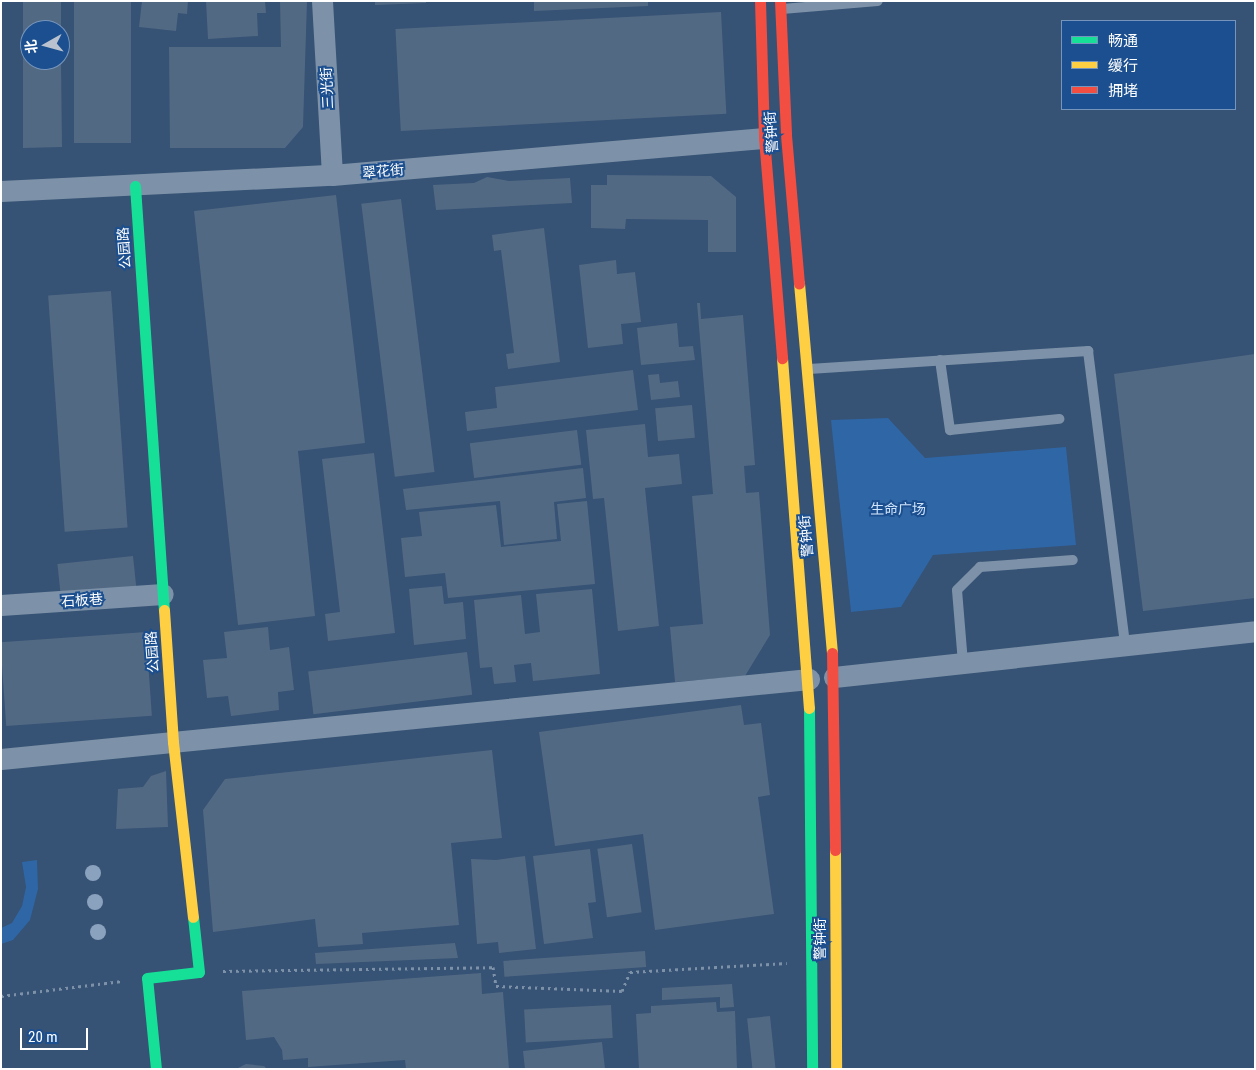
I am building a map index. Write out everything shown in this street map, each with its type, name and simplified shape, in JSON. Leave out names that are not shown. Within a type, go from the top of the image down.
[{"type":"main road","name":"警钟街","points":[[760,1],[764,138],[809,679],[812,1069]]},
{"type":"main road","name":"警钟街","points":[[780,5],[786,135],[834,677],[836,1069]]},
{"type":"main road","name":"公园路","points":[[135,186],[173,742],[199,972]]},
{"type":"main road","points":[[156,1069],[147,978],[199,972]]},
{"type":"street","name":"三光街","points":[[322,1],[332,175]]},
{"type":"street","name":"翠花街","points":[[1,191],[332,175],[764,138]]},
{"type":"street","name":"石板巷","points":[[1,606],[163,594]]},
{"type":"street","points":[[834,677],[1255,631]]},
{"type":"street","points":[[1,759],[809,679]]},
{"type":"lane","points":[[780,5],[878,1]]},
{"type":"lane","points":[[806,369],[1088,351],[1125,645]]},
{"type":"lane","points":[[940,360],[950,430],[1059,419]]},
{"type":"lane","points":[[963,663],[957,590],[980,567],[1073,560]]},
{"type":"path","points":[[199,972],[493,967],[496,986],[622,991],[630,972],[810,964]]},
{"type":"path","points":[[1,996],[130,980]]},
{"type":"green space","name":"生命广场","points":[[888,418],[925,458],[1066,447],[1076,545],[933,555],[901,607],[851,612],[831,420]]},
{"type":"green space","points":[[37,860],[38,889],[30,920],[13,940],[1,944],[1,928],[12,923],[22,906],[26,887],[22,862]]},
{"type":"building","points":[[23,1],[61,1],[61,20],[23,20]]},
{"type":"building","points":[[74,1],[131,1],[131,143],[74,143]]},
{"type":"building","points":[[142,1],[188,1],[187,14],[178,13],[176,31],[139,27]]},
{"type":"building","points":[[206,1],[265,1],[266,13],[257,13],[258,36],[208,39]]},
{"type":"building","points":[[280,1],[307,1],[303,127],[285,148],[170,148],[169,47],[281,47]]},
{"type":"building","points":[[375,1],[426,1],[426,3],[375,5]]},
{"type":"building","points":[[534,1],[648,1],[648,6],[534,11]]},
{"type":"building","points":[[721,12],[726,114],[401,131],[395,29]]},
{"type":"building","points":[[23,70],[61,70],[62,147],[23,148]]},
{"type":"building","points":[[607,175],[711,176],[736,197],[736,252],[708,252],[708,220],[626,219],[625,229],[591,228],[591,185],[607,185]]},
{"type":"building","points":[[487,177],[509,181],[570,178],[572,203],[436,210],[433,185],[474,183]]},
{"type":"building","points":[[336,195],[365,443],[298,451],[315,616],[238,625],[194,211]]},
{"type":"building","points":[[401,199],[435,472],[395,477],[361,204]]},
{"type":"building","points":[[544,228],[560,362],[508,369],[506,354],[514,353],[501,250],[494,251],[492,235]]},
{"type":"building","points":[[616,260],[617,274],[635,272],[641,322],[621,324],[623,344],[588,348],[579,265]]},
{"type":"building","points":[[111,291],[128,527],[65,532],[48,295]]},
{"type":"building","points":[[697,303],[700,303],[701,319],[743,315],[755,465],[744,466],[746,493],[759,492],[770,635],[745,676],[675,682],[670,627],[703,624],[692,496],[713,494]]},
{"type":"building","points":[[677,323],[679,347],[693,346],[695,360],[641,365],[637,328]]},
{"type":"building","points":[[1255,354],[1255,598],[1143,611],[1114,374]]},
{"type":"building","points":[[633,370],[638,410],[467,431],[465,412],[497,408],[495,387]]},
{"type":"building","points":[[659,374],[660,383],[678,381],[680,397],[651,400],[648,375]]},
{"type":"building","points":[[692,405],[695,438],[658,441],[655,408]]},
{"type":"building","points":[[645,424],[648,457],[679,454],[682,484],[645,488],[659,626],[618,631],[604,498],[593,499],[586,430]]},
{"type":"building","points":[[577,430],[581,465],[474,478],[470,443]]},
{"type":"building","points":[[374,453],[395,633],[328,641],[325,614],[340,612],[322,459]]},
{"type":"building","points":[[583,468],[586,498],[554,502],[557,539],[504,545],[500,501],[406,510],[403,489]]},
{"type":"building","points":[[587,501],[595,584],[448,598],[445,573],[405,577],[401,538],[422,536],[419,512],[496,505],[501,547],[561,541],[557,504]]},
{"type":"building","points":[[133,556],[136,587],[61,595],[57,564]]},
{"type":"building","points":[[442,586],[444,604],[463,602],[466,639],[414,645],[409,589]]},
{"type":"building","points":[[592,589],[600,674],[533,681],[531,663],[514,665],[516,682],[494,684],[492,667],[480,668],[474,600],[521,595],[525,634],[540,632],[536,594]]},
{"type":"building","points":[[268,627],[270,650],[289,647],[294,690],[278,692],[279,710],[231,716],[228,696],[207,698],[203,660],[227,658],[224,632]]},
{"type":"building","points":[[146,632],[152,716],[6,726],[1,642]]},
{"type":"building","points":[[467,652],[472,695],[313,714],[308,671]]},
{"type":"building","points":[[741,705],[744,725],[761,723],[770,795],[758,797],[774,914],[655,930],[643,834],[555,846],[539,732]]},
{"type":"building","points":[[492,750],[502,838],[451,843],[459,925],[362,933],[363,944],[318,947],[315,919],[213,932],[203,810],[225,779]]},
{"type":"building","points":[[166,771],[168,827],[116,829],[118,789],[143,787],[151,776]]},
{"type":"building","points":[[632,844],[642,912],[607,917],[597,849]]},
{"type":"building","points":[[590,849],[596,902],[588,903],[593,938],[544,944],[533,856]]},
{"type":"building","points":[[525,856],[536,949],[499,953],[498,942],[477,944],[471,859],[496,860]]},
{"type":"building","points":[[455,943],[458,958],[316,964],[315,953]]},
{"type":"building","points":[[645,951],[646,967],[504,977],[503,961]]},
{"type":"building","points":[[481,973],[482,994],[503,992],[509,1069],[406,1069],[405,1060],[308,1067],[308,1058],[283,1060],[282,1050],[274,1037],[246,1040],[242,991]]},
{"type":"building","points":[[732,984],[734,1007],[720,1008],[720,997],[662,1000],[662,988]]},
{"type":"building","points":[[716,1002],[717,1012],[735,1011],[737,1069],[639,1069],[636,1014],[651,1013],[651,1006]]},
{"type":"building","points":[[611,1005],[613,1038],[526,1043],[524,1010]]},
{"type":"building","points":[[770,1016],[776,1069],[752,1069],[747,1018]]},
{"type":"building","points":[[602,1042],[605,1069],[525,1069],[523,1051]]},
{"type":"building","points":[[246,1064],[264,1066],[267,1069],[236,1069]]},
{"type":"traffic: fast","points":[[135,186],[164,610]]},
{"type":"traffic: fast","points":[[809,708],[812,1069]]},
{"type":"traffic: fast","points":[[156,1069],[147,978],[199,972],[193,917]]},
{"type":"traffic: slow","points":[[799,283],[832,653]]},
{"type":"traffic: slow","points":[[782,358],[809,708]]},
{"type":"traffic: slow","points":[[164,610],[173,742],[193,917]]},
{"type":"traffic: slow","points":[[835,850],[836,1069]]},
{"type":"traffic: jam","points":[[760,1],[764,138],[782,358]]},
{"type":"traffic: jam","points":[[780,1],[786,135],[799,283]]},
{"type":"traffic: jam","points":[[832,653],[835,850]]}]
